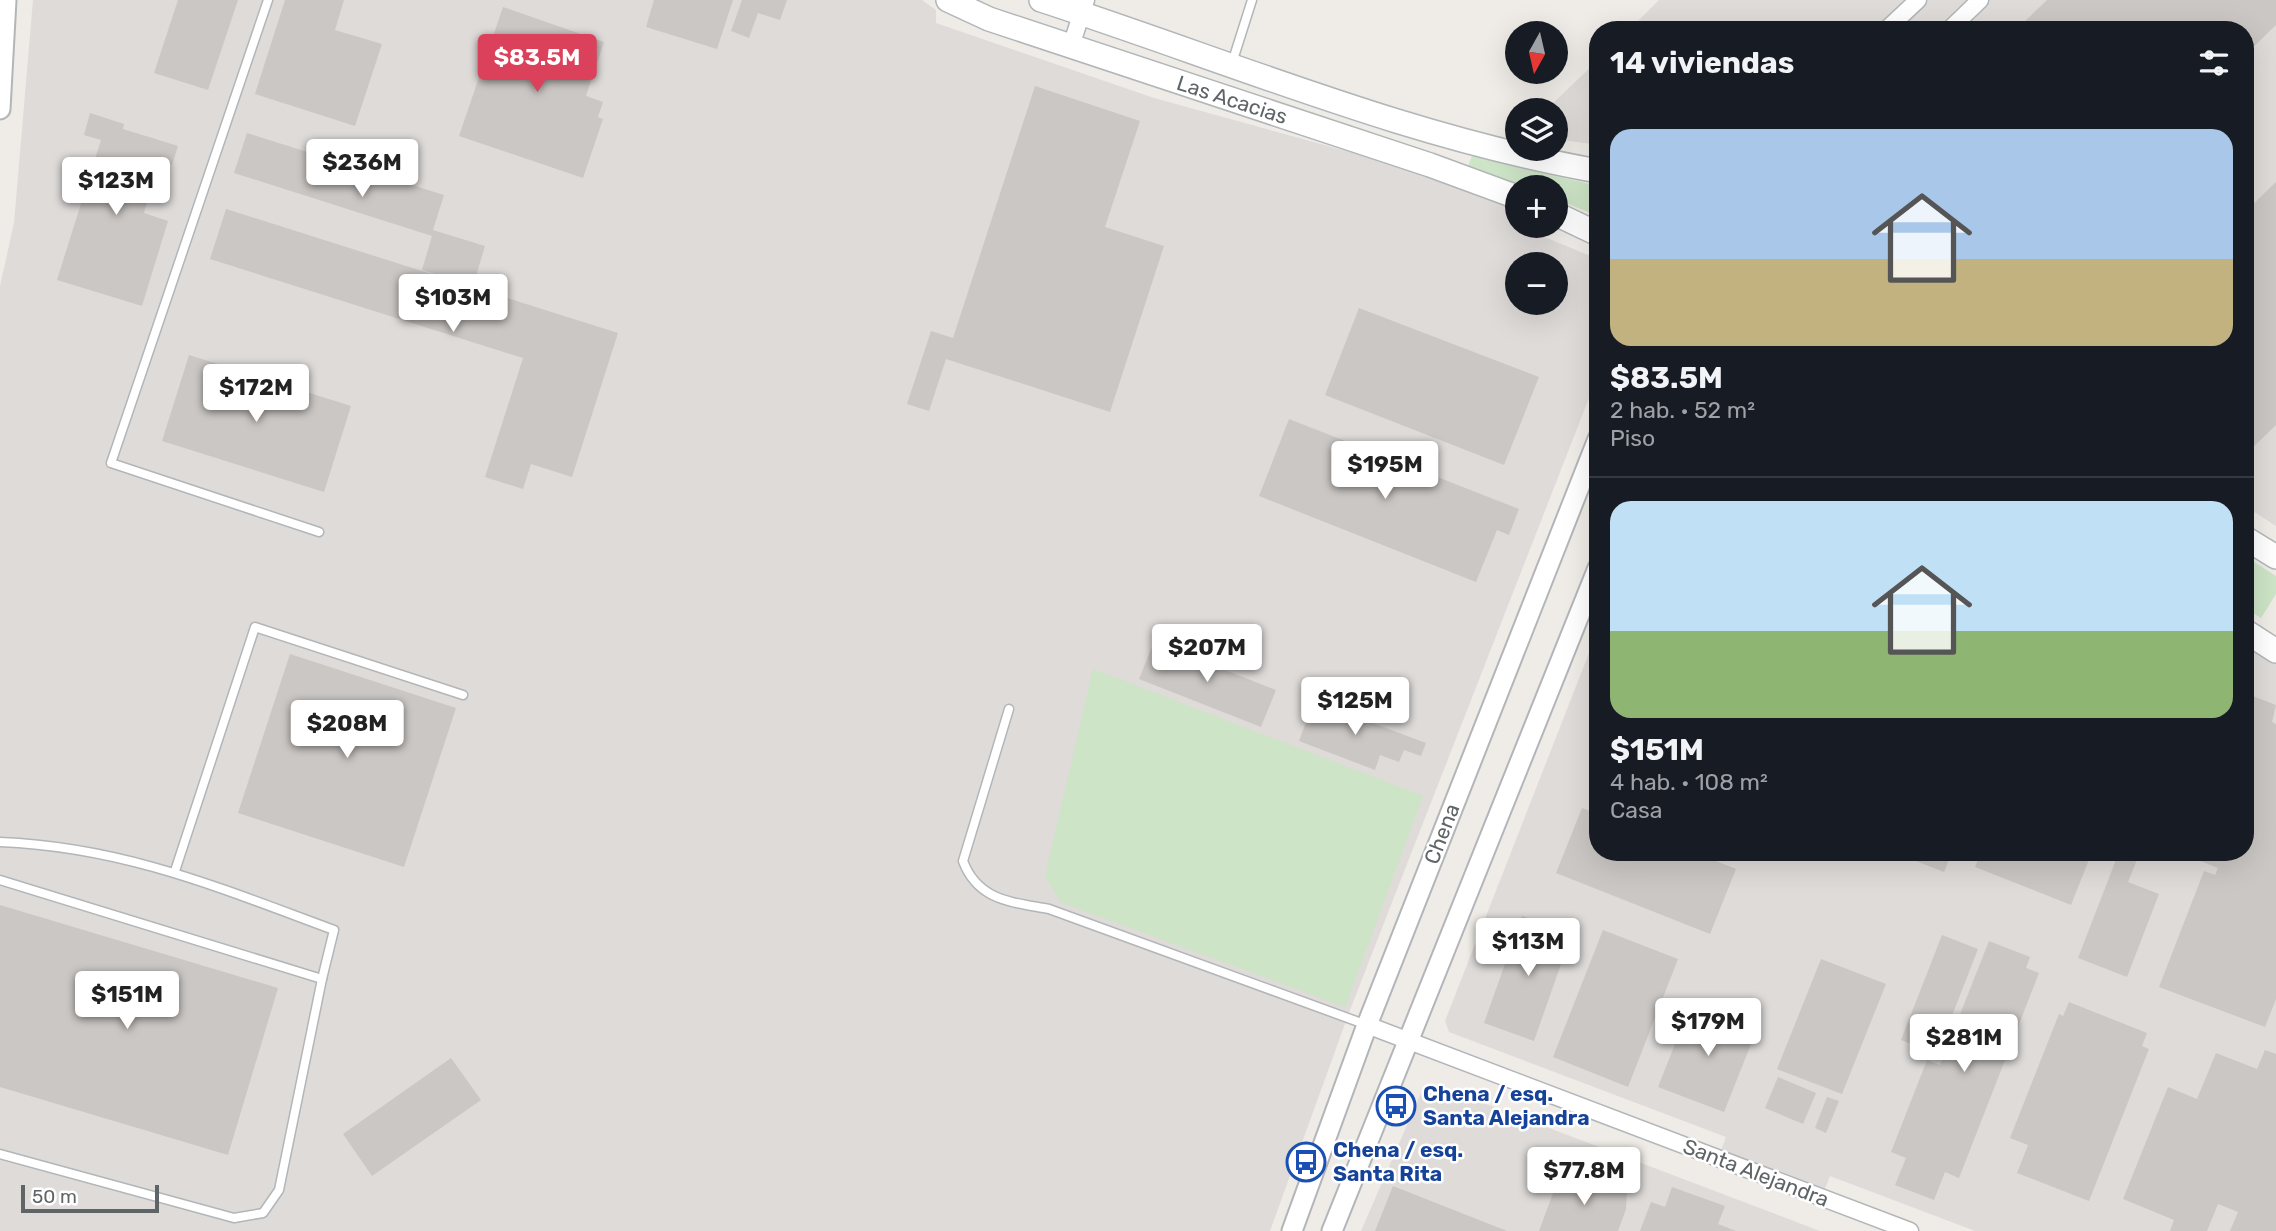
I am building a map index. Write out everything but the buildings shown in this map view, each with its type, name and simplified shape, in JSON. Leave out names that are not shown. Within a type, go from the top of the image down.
[{"type":"main road","name":"Las Acacias","points":[[948,0],[989,19],[1449,171],[1505,192]]},
{"type":"main road","name":"Las Acacias","points":[[1041,0],[1084,7],[1231,65],[1444,136],[1527,158],[1589,169]]},
{"type":"main road","points":[[1568,220],[1589,230]]},
{"type":"main road","points":[[2254,544],[2276,557]]},
{"type":"main road","points":[[2254,635],[2273,642]]},
{"type":"street","points":[[0,109],[6,0]]},
{"type":"street","points":[[1895,21],[1917,0]]},
{"type":"street","points":[[1958,21],[1980,0]]},
{"type":"street","points":[[1071,46],[1084,7]]},
{"type":"street","name":"Chena","points":[[1292,1231],[1367,1025],[1589,462]]},
{"type":"street","points":[[1332,1231],[1589,591]]},
{"type":"street","name":"Santa Alejandra","points":[[1367,1025],[1910,1231]]},
{"type":"lane","points":[[268,0],[111,463],[319,532]]},
{"type":"lane","points":[[1231,65],[1252,0]]},
{"type":"lane","points":[[175,871],[255,627],[463,695]]},
{"type":"lane","points":[[1009,709],[963,861],[968,873],[985,892],[1007,902],[1049,909],[1367,1025]]},
{"type":"lane","points":[[0,842],[73,848],[175,871],[334,930],[278,1190],[263,1213],[234,1218],[0,1154]]},
{"type":"lane","points":[[0,880],[322,979]]},
{"type":"shaded area","points":[[33,0],[922,0],[936,10],[936,23],[1154,98],[1440,177],[1505,206],[1505,238],[1546,238],[1589,255],[1589,398],[1350,1010],[1270,1231],[0,1231],[0,286],[14,223]]},
{"type":"shaded area","points":[[1659,0],[2276,0],[2276,526],[2254,512],[2254,21],[1638,21]]},
{"type":"shaded area","points":[[1589,69],[1589,144],[1568,141],[1568,98],[1558,98]]},
{"type":"shaded area","points":[[2254,648],[2276,661],[2276,1231],[1975,1231],[1830,1176],[1822,1196],[1719,1156],[1726,1137],[1449,1032],[1445,1021],[1589,653],[1589,861],[2254,861]]},
{"type":"shaded area","points":[[1433,1084],[1820,1231],[1361,1231],[1424,1086]]},
{"type":"green space","points":[[1472,156],[1552,175],[1505,175],[1505,180],[1468,166]]},
{"type":"green space","points":[[1568,179],[1589,184],[1589,212],[1568,204]]},
{"type":"green space","points":[[2254,562],[2276,576],[2276,594],[2261,618],[2254,614]]},
{"type":"green space","points":[[1093,669],[1423,796],[1345,1007],[1060,902],[1045,876]]},
{"type":"place","name":"Chena / esq. Santa Alejandra","points":[[1396,1106]]},
{"type":"place","name":"Chena / esq. Santa Rita","points":[[1306,1162]]}]
